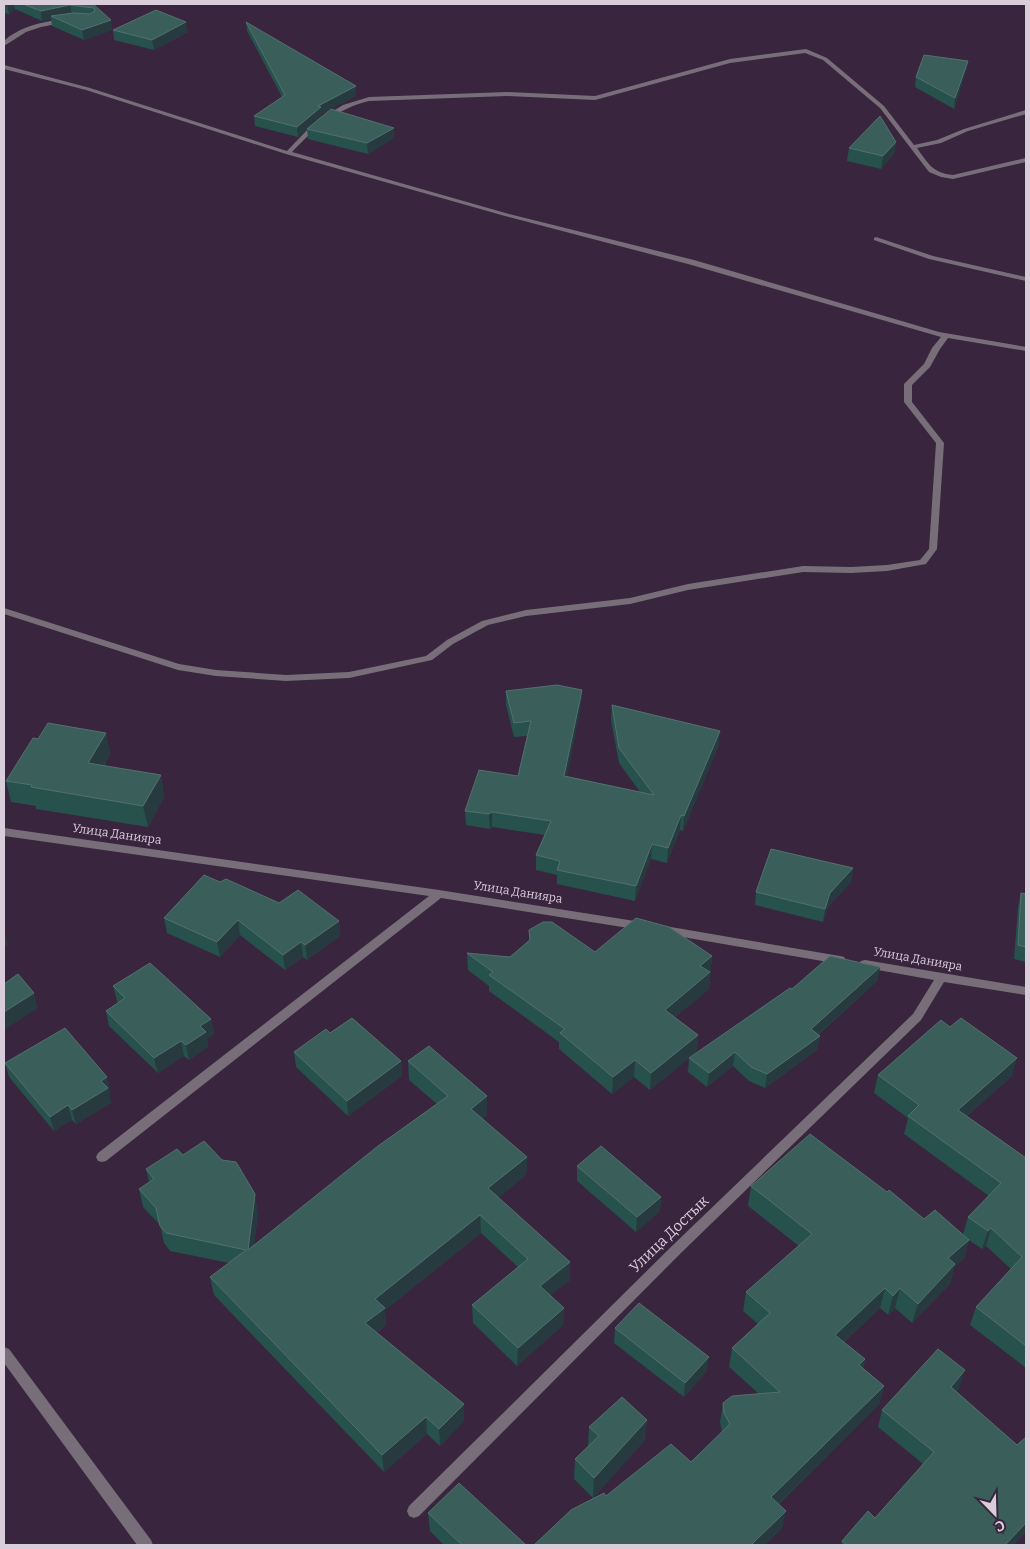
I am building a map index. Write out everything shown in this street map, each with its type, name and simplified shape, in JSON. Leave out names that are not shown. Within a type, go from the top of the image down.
[{"type":"street","points":[[4,44],[9,38],[26,30],[75,19]]},
{"type":"street","points":[[288,152],[302,137],[332,114],[357,102],[386,98],[491,95],[538,95],[575,99],[595,98],[730,61],[806,52],[824,59],[882,107],[932,171],[942,176],[961,176],[1026,160]]},
{"type":"street","points":[[4,67],[88,89],[288,152],[507,215],[691,262],[946,335],[1026,349]]},
{"type":"street","points":[[912,147],[939,142],[966,130],[1026,112]]},
{"type":"street","points":[[876,239],[898,249],[1026,279]]},
{"type":"street","points":[[4,611],[178,667],[216,673],[286,678],[331,676],[349,675],[401,666],[429,658],[450,642],[485,623],[526,613],[588,607],[688,587],[803,569],[860,570],[923,562],[933,549],[940,443],[908,402],[908,384],[927,366],[936,348],[946,335]]},
{"type":"street","name":"Улица Данияра","points":[[4,832],[544,910],[1026,991]]},
{"type":"street","points":[[102,1157],[439,894]]},
{"type":"street","name":"Улица Достык","points":[[414,1511],[677,1249],[917,1017],[941,978]]},
{"type":"street","points":[[4,1353],[146,1545]]},
{"type":"building","points":[[23,4],[93,4],[111,20],[82,30],[51,16],[73,13],[90,14],[95,11],[94,8],[70,5],[41,11]]},
{"type":"building","points":[[156,10],[186,22],[152,40],[113,30]]},
{"type":"building","points":[[246,22],[356,86],[318,106],[321,107],[297,127],[254,116],[285,95]]},
{"type":"building","points":[[924,55],[968,61],[955,98],[916,77]]},
{"type":"building","points":[[331,109],[394,128],[367,143],[307,129]]},
{"type":"building","points":[[880,116],[896,142],[883,156],[849,148]]},
{"type":"building","points":[[557,685],[582,690],[564,776],[654,795],[619,748],[612,705],[720,731],[684,816],[681,815],[668,848],[652,844],[636,886],[557,870],[560,861],[536,855],[551,821],[492,812],[489,814],[465,811],[479,770],[518,776],[531,721],[514,723],[506,691]]},
{"type":"building","points":[[48,723],[106,733],[88,763],[161,775],[143,806],[6,781],[33,738],[38,739]]},
{"type":"building","points":[[771,849],[853,868],[830,893],[825,909],[756,892]]},
{"type":"building","points":[[204,875],[220,882],[226,879],[279,903],[298,890],[339,921],[305,945],[301,942],[283,955],[238,920],[217,942],[164,918]]},
{"type":"building","points":[[1021,893],[1026,894],[1026,947],[1018,945]]},
{"type":"building","points":[[636,918],[669,927],[712,956],[700,966],[710,972],[665,1010],[698,1035],[651,1073],[635,1060],[613,1077],[560,1033],[565,1029],[489,975],[493,972],[467,953],[510,957],[530,940],[529,930],[543,922],[552,922],[595,952]]},
{"type":"building","points":[[830,956],[880,967],[811,1029],[820,1036],[767,1074],[751,1067],[735,1052],[709,1073],[689,1058],[790,988],[792,989]]},
{"type":"building","points":[[150,963],[211,1019],[200,1026],[206,1032],[186,1045],[181,1041],[154,1058],[106,1011],[125,998],[113,986]]},
{"type":"building","points":[[18,974],[34,993],[4,1012],[4,984]]},
{"type":"building","points":[[352,1018],[401,1061],[347,1101],[294,1052],[326,1029],[330,1033]]},
{"type":"building","points":[[961,1018],[1017,1058],[958,1110],[1026,1158],[1026,1346],[976,1307],[1022,1257],[991,1228],[988,1231],[968,1217],[1001,1183],[908,1116],[919,1105],[878,1075],[941,1020],[950,1027]]},
{"type":"building","points":[[65,1028],[107,1077],[101,1081],[108,1088],[72,1110],[68,1105],[50,1117],[5,1063]]},
{"type":"building","points":[[429,1046],[487,1096],[471,1109],[527,1157],[488,1188],[570,1262],[540,1286],[564,1308],[518,1348],[472,1305],[528,1259],[480,1215],[375,1299],[385,1308],[365,1323],[464,1404],[439,1429],[426,1417],[382,1455],[210,1277],[246,1250],[166,1233],[160,1226],[156,1208],[139,1189],[154,1179],[146,1169],[177,1149],[183,1155],[204,1141],[222,1160],[236,1162],[255,1194],[248,1250],[378,1146],[448,1096],[408,1061]]},
{"type":"building","points":[[810,1134],[887,1192],[889,1190],[924,1219],[935,1210],[969,1240],[948,1258],[955,1264],[918,1304],[900,1288],[893,1296],[885,1288],[835,1335],[865,1359],[859,1365],[884,1386],[771,1497],[786,1511],[751,1545],[534,1545],[571,1510],[604,1493],[606,1496],[671,1444],[691,1462],[730,1424],[724,1413],[723,1403],[732,1396],[780,1392],[732,1348],[770,1313],[746,1292],[812,1234],[751,1186]]},
{"type":"building","points":[[601,1146],[661,1197],[637,1217],[577,1166]]},
{"type":"building","points":[[639,1303],[709,1357],[685,1383],[615,1328]]},
{"type":"building","points":[[938,1349],[965,1370],[951,1387],[1017,1445],[1026,1437],[1026,1523],[1005,1545],[847,1545],[842,1541],[868,1511],[875,1518],[934,1452],[882,1410]]},
{"type":"building","points":[[622,1397],[647,1420],[594,1478],[575,1459],[599,1436],[589,1427]]},
{"type":"building","points":[[459,1483],[526,1545],[462,1545],[428,1513]]}]
